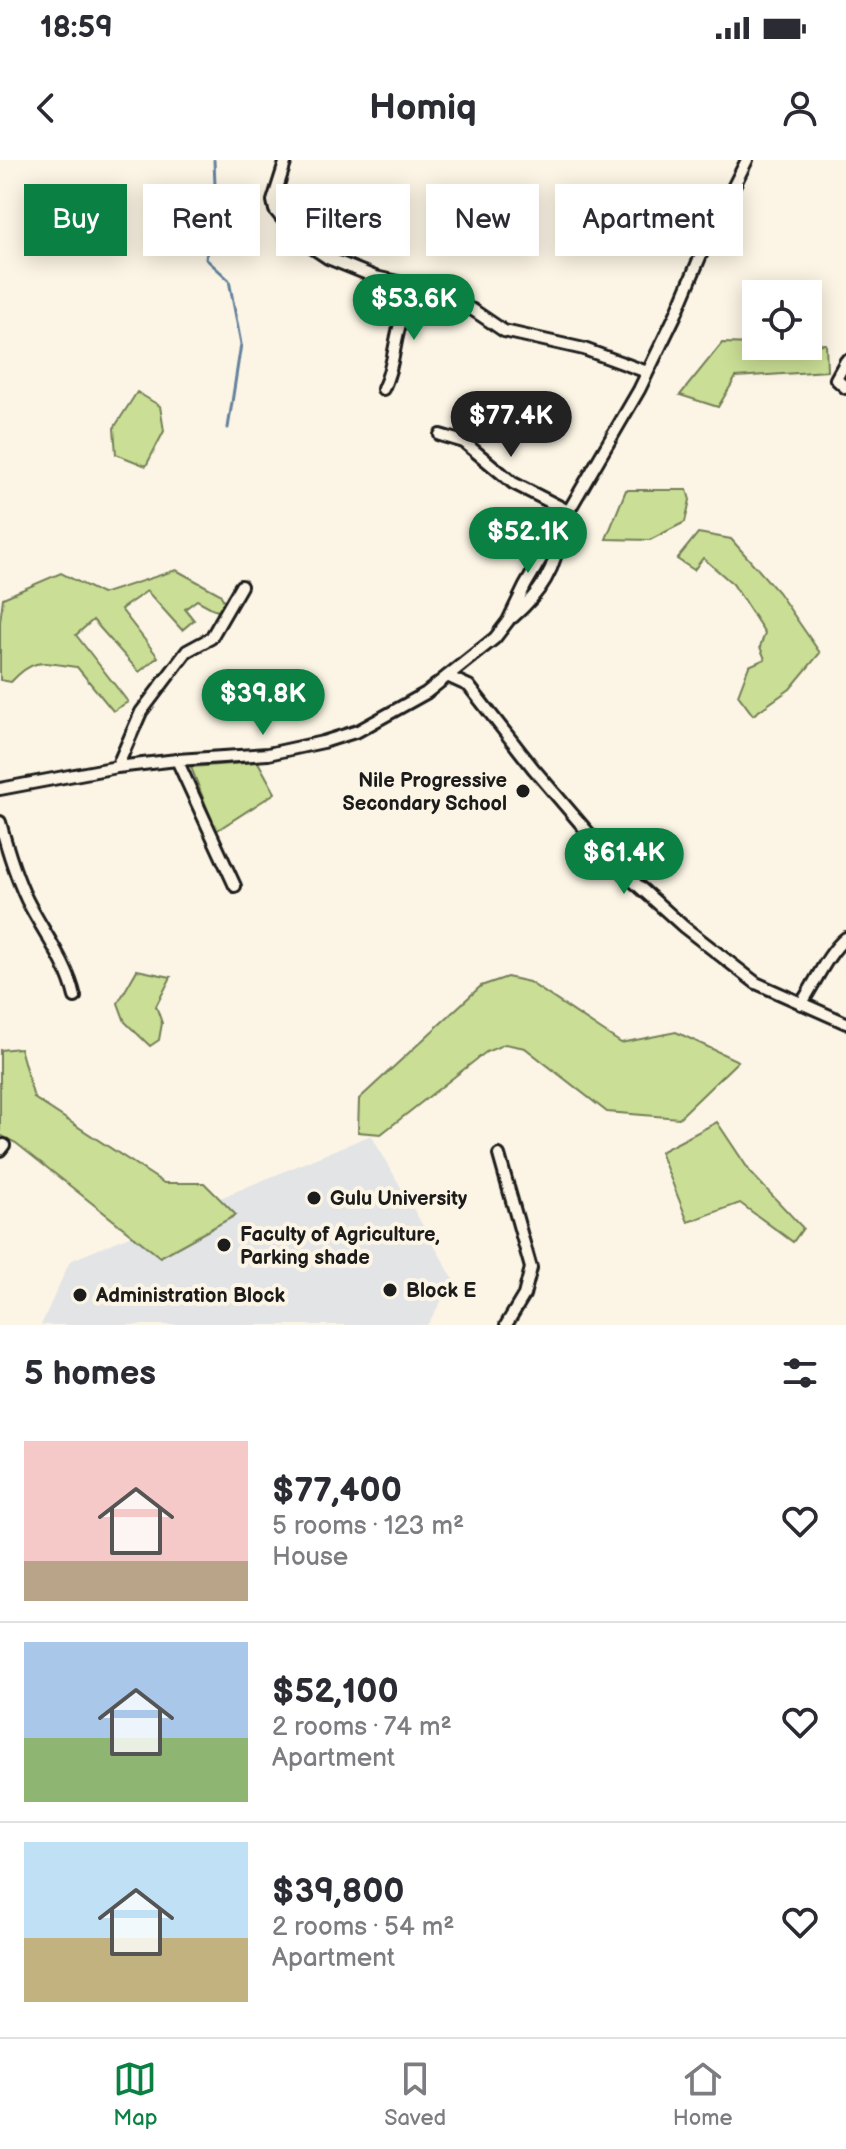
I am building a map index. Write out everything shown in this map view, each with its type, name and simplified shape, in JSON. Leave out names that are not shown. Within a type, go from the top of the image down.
[{"type":"street","points":[[286,160],[273,201],[280,219],[298,238],[328,258],[473,310],[504,331],[584,349],[647,372]]},
{"type":"street","points":[[0,789],[117,767],[268,754],[323,742],[378,721],[426,693],[495,638],[533,598],[545,580],[568,511],[639,390],[711,231],[747,160]]},
{"type":"street","points":[[383,389],[391,373],[404,313],[411,305],[413,288]]},
{"type":"street","points":[[846,361],[836,379],[846,388]]},
{"type":"street","points":[[440,435],[464,442],[507,479],[568,511]]},
{"type":"street","points":[[117,767],[141,712],[187,651],[211,638],[241,586]]},
{"type":"street","points":[[468,660],[469,686]]},
{"type":"street","points":[[447,676],[469,686],[533,768],[624,873],[745,977],[846,1023]]},
{"type":"street","points":[[177,760],[235,886]]},
{"type":"street","points":[[0,822],[27,900],[68,974],[75,997]]},
{"type":"street","points":[[801,1004],[818,980],[832,951],[846,938]]},
{"type":"street","points":[[499,1155],[531,1268],[524,1295],[506,1325]]},
{"type":"shaded area","name":"Gulu University","points":[[371,1135],[454,1280],[427,1325],[41,1325],[70,1261]]},
{"type":"green space","points":[[722,343],[742,344],[742,360],[822,360],[822,344],[826,344],[827,371],[736,377],[718,407],[680,395]]},
{"type":"green space","points":[[137,392],[160,406],[164,431],[146,466],[116,454],[114,428]]},
{"type":"green space","points":[[626,490],[687,490],[690,500],[685,522],[650,540],[606,539]]},
{"type":"green space","points":[[698,533],[731,539],[778,592],[820,653],[790,689],[753,715],[738,695],[749,666],[765,659],[760,647],[765,633],[733,584],[703,558],[694,570],[677,559]]},
{"type":"green space","points":[[176,570],[220,594],[228,608],[217,611],[197,600],[185,609],[194,620],[182,630],[147,591],[121,609],[158,657],[139,672],[93,620],[76,635],[128,702],[113,711],[77,667],[41,663],[27,668],[11,682],[0,680],[3,598],[61,573],[102,594]]},
{"type":"green space","points":[[258,762],[275,793],[216,831],[191,767]]},
{"type":"green space","points":[[137,970],[171,977],[156,1006],[162,1023],[159,1040],[150,1046],[125,1022],[118,1003]]},
{"type":"green space","points":[[507,977],[529,982],[621,1043],[676,1032],[738,1061],[679,1118],[607,1112],[525,1048],[505,1044],[486,1052],[381,1134],[358,1132],[359,1099],[481,986]]},
{"type":"green space","points":[[20,1048],[34,1098],[164,1183],[204,1183],[236,1215],[160,1257],[16,1143],[0,1135],[0,1050]]},
{"type":"green space","points":[[717,1122],[751,1173],[803,1228],[793,1242],[740,1203],[688,1222],[660,1152]]},
{"type":"waterway","points":[[214,160],[215,186],[206,259],[229,280],[241,344],[228,428]]},
{"type":"place","name":"Nile Progressive Secondary School","points":[[523,791]]},
{"type":"place","name":"Gulu University","points":[[314,1198]]},
{"type":"place","name":"Faculty of Agriculture, Parking shade","points":[[224,1245]]},
{"type":"place","name":"Block E","points":[[390,1290]]},
{"type":"place","name":"Administration Block","points":[[80,1295]]}]
